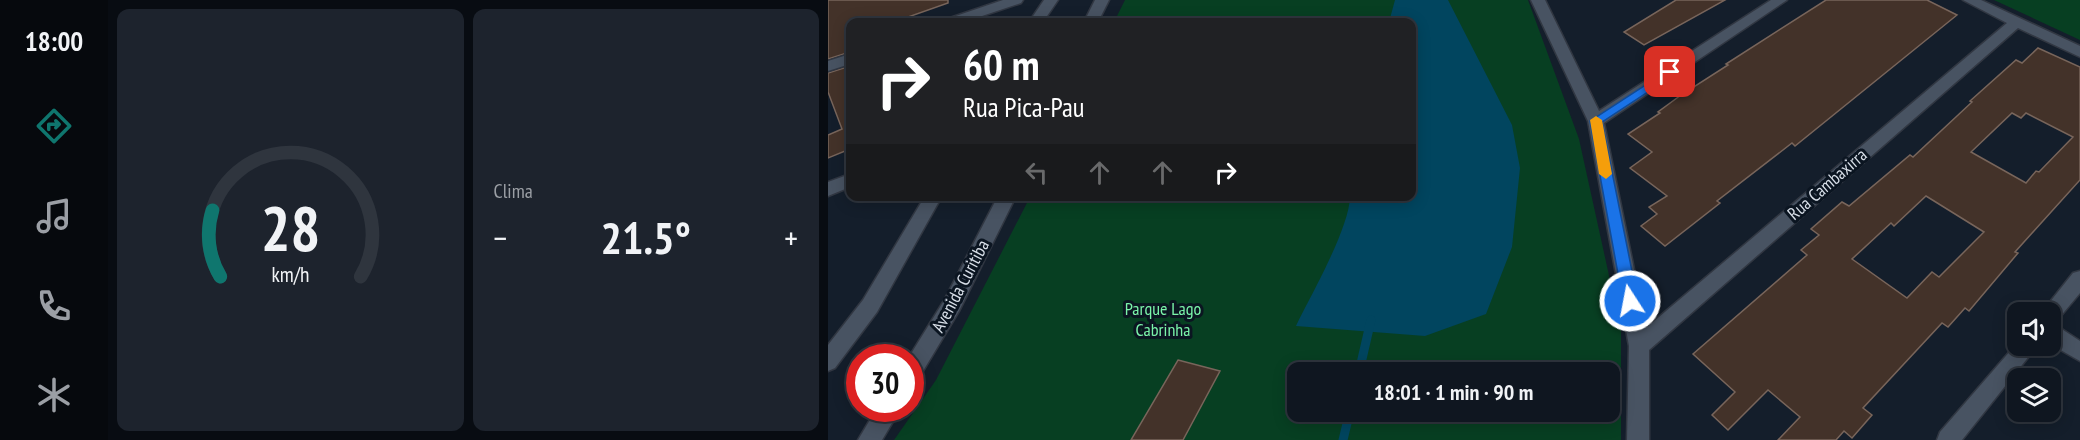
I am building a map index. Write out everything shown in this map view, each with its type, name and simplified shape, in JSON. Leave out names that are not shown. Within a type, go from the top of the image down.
[{"type":"street","points":[[964,18],[1016,0]]},
{"type":"street","points":[[1039,18],[1051,0]]},
{"type":"street","points":[[1093,18],[1102,0]]},
{"type":"street","points":[[1538,0],[1596,121],[1639,346],[1638,440]]},
{"type":"street","points":[[1596,121],[1780,0]]},
{"type":"street","points":[[1970,0],[2080,52]]},
{"type":"street","name":"Rua Cambaxirra","points":[[1639,346],[2016,22]]},
{"type":"street","points":[[828,66],[846,59]]},
{"type":"street","points":[[828,189],[846,182]]},
{"type":"street","points":[[828,361],[870,306],[931,201]]},
{"type":"street","name":"Avenida Curitiba","points":[[924,351],[952,305],[1004,201]]},
{"type":"street","points":[[2061,303],[2080,279]]},
{"type":"street","points":[[2061,339],[2080,352]]},
{"type":"street","points":[[1948,440],[2019,356]]},
{"type":"street","points":[[869,440],[881,422]]},
{"type":"green space","name":"Parque Lago Cabrinha","points":[[1125,0],[1528,0],[1579,139],[1621,330],[1621,440],[894,440],[907,422],[924,422],[924,397],[936,380],[1028,201],[1416,201],[1416,18],[1116,18]]},
{"type":"green space","points":[[1994,0],[2080,0],[2080,40]]},
{"type":"water","points":[[1395,0],[1448,0],[1512,125],[1520,168],[1512,247],[1486,314],[1425,336],[1296,326],[1336,244],[1349,201],[1416,201],[1416,18],[1390,18]]},
{"type":"building","points":[[828,0],[948,0],[948,3],[905,18],[846,18],[846,53],[828,59]]},
{"type":"building","points":[[1676,0],[1725,0],[1644,45],[1624,32]]},
{"type":"building","points":[[1826,0],[1927,0],[1957,15],[1795,146],[1792,143],[1717,201],[1720,203],[1665,246],[1641,226],[1657,214],[1649,207],[1667,196],[1630,168],[1652,152],[1628,134],[1660,113],[1658,112],[1681,95],[1728,65],[1726,64]]},
{"type":"building","points":[[2038,48],[2080,67],[2080,180],[2015,252],[2018,253],[1969,311],[1965,308],[1948,327],[1942,323],[1863,408],[1872,415],[1852,438],[1844,431],[1836,440],[1778,440],[1800,417],[1768,390],[1728,430],[1712,415],[1735,392],[1693,354],[1807,255],[1801,250],[1819,235],[1811,229],[1842,202],[1849,206],[1910,155],[1913,157],[2016,60],[2022,63]],"holes":[[[2012,113],[2021,118],[2026,113],[2073,137],[2026,183],[1971,152]],[[1926,196],[1984,232],[1939,277],[1932,272],[1907,298],[1852,259],[1891,223],[1894,226]]]},
{"type":"building","points":[[846,67],[846,151],[828,158],[828,135],[842,129],[828,92],[828,73]]},
{"type":"building","points":[[1178,360],[1220,371],[1183,440],[1131,440]]},
{"type":"waterway","points":[[1361,362],[1371,320]]},
{"type":"waterway","points":[[1343,440],[1347,422]]},
{"type":"slow traffic","points":[[1596,120],[1606,174]]},
{"type":"route","points":[[1630,301],[1596,121],[1670,72]]}]
